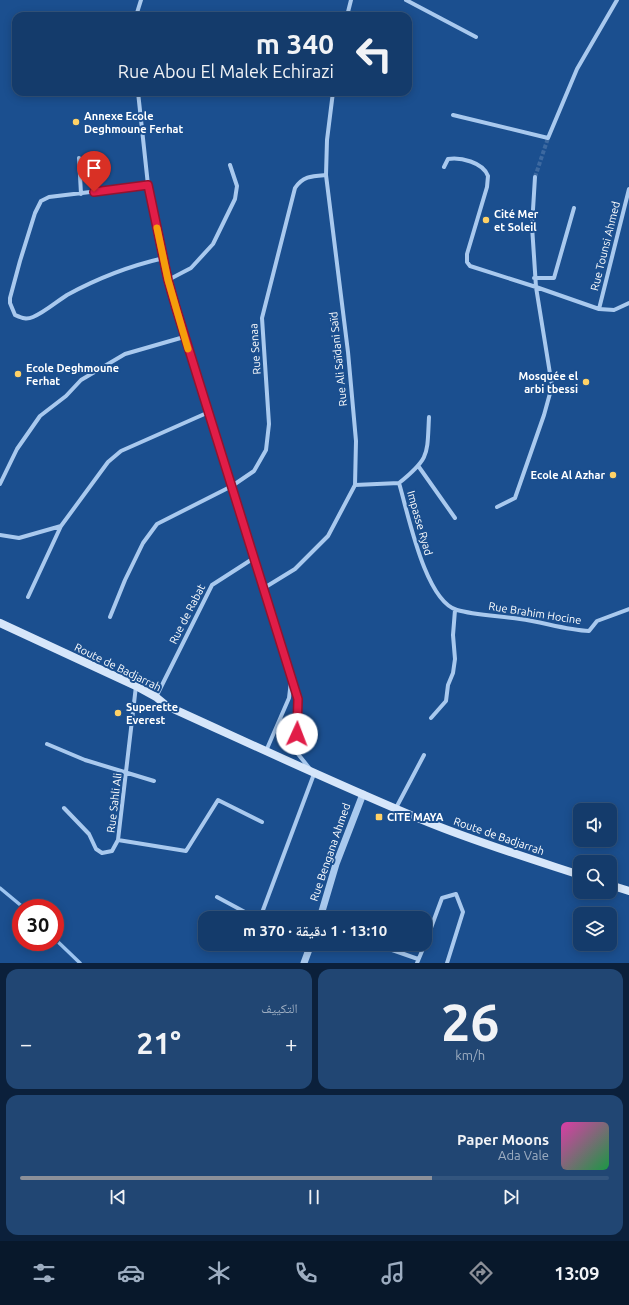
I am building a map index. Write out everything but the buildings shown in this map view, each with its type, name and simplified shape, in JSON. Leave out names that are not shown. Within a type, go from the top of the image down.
[{"type":"main road","name":"Route de Badjarrah","points":[[0,623],[136,686],[156,696],[167,706],[314,774],[396,809],[485,844],[573,873]]},
{"type":"main road","points":[[617,887],[629,891]]},
{"type":"street","points":[[137,12],[141,0]]},
{"type":"street","points":[[348,12],[351,0]]},
{"type":"street","points":[[406,0],[476,37]]},
{"type":"street","points":[[453,115],[548,138],[577,69],[617,0]]},
{"type":"street","points":[[138,96],[148,185],[168,280],[184,337],[209,412],[298,699],[298,754],[314,774],[263,911]]},
{"type":"street","name":"Rue Ali Saïdani Saïd","points":[[264,588],[294,569],[328,536],[355,485],[355,426],[348,352],[326,175],[327,140],[332,96]]},
{"type":"street","points":[[79,158],[81,194]]},
{"type":"street","points":[[444,167],[448,159],[468,161],[483,168],[488,176],[487,187],[467,254],[466,262],[470,266],[599,309],[614,310],[629,303]]},
{"type":"street","points":[[168,280],[191,268],[203,257],[215,240],[235,199],[237,186],[230,165]]},
{"type":"street","name":"Rue Senaa","points":[[110,617],[124,580],[143,543],[157,524],[232,486],[254,471],[266,450],[269,424],[262,318],[295,188],[303,179],[310,176],[326,175]]},
{"type":"street","points":[[497,507],[515,498],[544,415],[552,386],[534,278],[532,226],[535,177]]},
{"type":"street","points":[[148,185],[49,197],[41,201],[35,213],[10,298],[10,303],[15,315],[24,319],[33,317],[60,299],[100,278],[133,265],[164,258]]},
{"type":"street","name":"Rue Tounsi Ahmed","points":[[599,309],[629,189]]},
{"type":"street","points":[[534,278],[554,278],[574,208]]},
{"type":"street","points":[[0,484],[16,450],[40,416],[66,396],[81,380],[125,354],[184,337]]},
{"type":"street","points":[[28,597],[61,526],[100,471],[121,451],[209,412]]},
{"type":"street","name":"Impasse Ryad","points":[[429,417],[427,451],[419,467],[399,483],[426,573],[440,598],[456,610]]},
{"type":"street","points":[[419,467],[456,518]]},
{"type":"street","points":[[355,485],[399,483]]},
{"type":"street","points":[[0,535],[19,538],[61,526]]},
{"type":"street","name":"Rue de Rabat","points":[[156,696],[212,585],[254,558]]},
{"type":"street","name":"Rue Brahim Hocine","points":[[456,610],[542,622],[589,631],[597,621],[629,609]]},
{"type":"street","points":[[431,718],[446,701],[448,685],[453,673],[455,659],[453,635],[456,610]]},
{"type":"street","points":[[266,751],[289,698],[291,678]]},
{"type":"street","name":"Rue Sahli Ali","points":[[136,686],[118,840],[186,851],[218,800],[262,822]]},
{"type":"street","points":[[47,744],[85,760],[126,774],[154,781]]},
{"type":"street","points":[[396,809],[424,755]]},
{"type":"street","name":"Rue Bengana Ahmed","points":[[322,911],[336,864],[363,794]]},
{"type":"street","points":[[64,808],[90,834],[96,848],[102,853],[112,851],[118,840]]},
{"type":"street","points":[[432,925],[442,898],[456,894],[463,912],[447,963]]},
{"type":"street","points":[[218,897],[243,911]]},
{"type":"street","points":[[304,963],[308,951]]},
{"type":"street","points":[[393,951],[418,961],[422,951]]},
{"type":"waterway","points":[[0,888],[13,899]]},
{"type":"waterway","points":[[64,948],[80,963]]},
{"type":"tunnel","points":[[535,177],[548,138]]},
{"type":"slow traffic","points":[[157,228],[168,280],[188,349]]},
{"type":"place","name":"Annexe Ecole Deghmoune Ferhat","points":[[76,122]]},
{"type":"place","name":"Cité Mer et Soleil","points":[[486,220]]},
{"type":"place","name":"Ecole Deghmoune Ferhat","points":[[18,374]]},
{"type":"place","name":"Mosquée el arbi tbessi","points":[[586,382]]},
{"type":"place","name":"Ecole Al Azhar","points":[[613,475]]},
{"type":"place","name":"Superette Everest","points":[[118,713]]},
{"type":"place","name":"CITE MAYA","points":[[379,817]]},
{"type":"route","points":[[94,192],[148,185],[168,280],[184,337],[209,412],[298,699],[297,734]]}]
